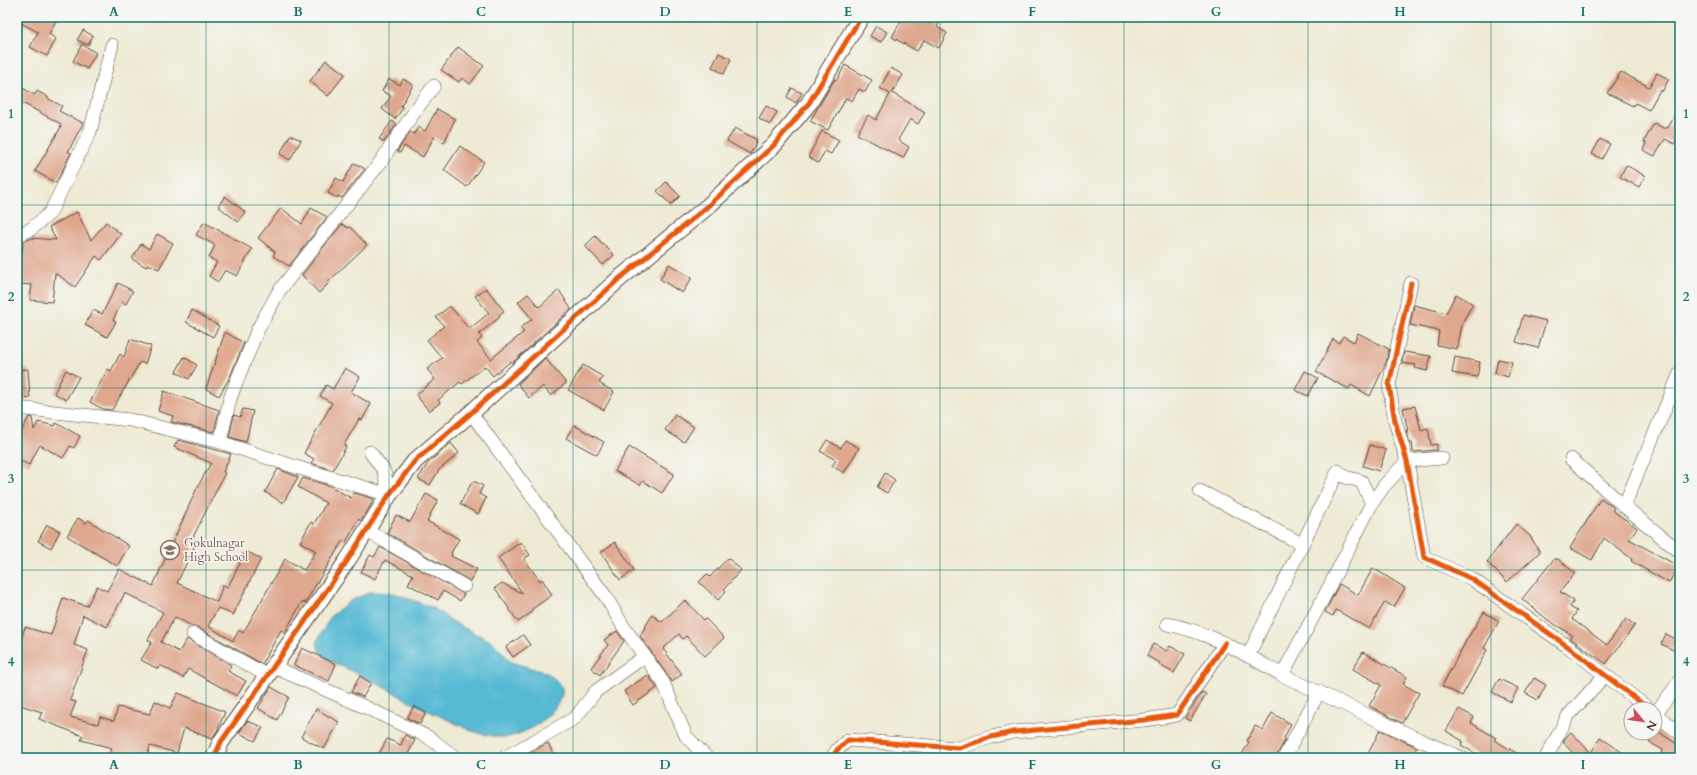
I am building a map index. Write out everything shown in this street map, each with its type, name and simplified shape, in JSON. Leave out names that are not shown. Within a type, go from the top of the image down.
[{"type":"street","points":[[214,758],[221,742],[271,672],[367,531],[389,495],[415,461],[471,413],[619,279],[707,207],[774,145],[809,103],[861,17]]},
{"type":"street","points":[[17,236],[31,229],[50,213],[90,132],[112,45]]},
{"type":"street","points":[[220,442],[230,399],[237,380],[258,329],[279,291],[379,164],[434,86]]},
{"type":"street","points":[[1411,283],[1389,385],[1395,421],[1407,460],[1424,557],[1472,579],[1570,648],[1639,701]]},
{"type":"street","points":[[1624,506],[1680,373]]},
{"type":"street","points":[[17,408],[130,420],[220,442],[389,495]]},
{"type":"street","points":[[471,413],[606,597],[663,682],[686,736],[707,758]]},
{"type":"street","points":[[370,452],[384,471],[389,495]]},
{"type":"street","points":[[1282,675],[1372,502],[1407,460],[1442,458]]},
{"type":"street","points":[[1571,460],[1680,552]]},
{"type":"street","points":[[1248,656],[1338,471],[1344,477],[1360,481],[1372,502]]},
{"type":"street","points":[[1200,491],[1302,544]]},
{"type":"street","points":[[367,531],[464,586]]},
{"type":"street","points":[[1168,624],[1190,628],[1225,643],[1282,675],[1420,740],[1462,758]]},
{"type":"street","points":[[193,634],[271,672],[365,707],[428,737],[456,758]]},
{"type":"street","points":[[832,758],[837,750],[848,740],[959,748],[991,737],[1014,732],[1144,720],[1177,715],[1225,643]]},
{"type":"street","points":[[504,758],[575,718],[596,691],[645,656]]},
{"type":"street","points":[[1546,758],[1568,716],[1605,675]]},
{"type":"street","points":[[1663,703],[1680,681]]},
{"type":"street","points":[[1284,758],[1319,692]]},
{"type":"street","points":[[1663,720],[1680,733]]},
{"type":"water","points":[[370,592],[394,593],[431,607],[460,626],[493,642],[511,662],[547,673],[556,680],[562,688],[562,695],[557,705],[550,714],[534,727],[516,735],[504,738],[487,735],[472,731],[416,705],[386,688],[327,659],[319,651],[317,641],[331,616],[350,601]]},
{"type":"building","points":[[17,17],[58,17],[49,34],[56,39],[47,56],[30,47],[38,32],[17,21]]},
{"type":"building","points":[[903,17],[942,17],[937,27],[947,33],[939,48],[924,40],[917,51],[892,37]]},
{"type":"building","points":[[876,26],[887,32],[881,42],[870,36]]},
{"type":"building","points":[[83,30],[93,36],[88,45],[77,40]]},
{"type":"building","points":[[82,44],[96,53],[87,69],[73,61]]},
{"type":"building","points":[[458,47],[484,66],[470,84],[462,78],[459,82],[441,70]]},
{"type":"building","points":[[719,53],[731,59],[724,74],[712,67]]},
{"type":"building","points":[[326,60],[345,74],[328,96],[310,81]]},
{"type":"building","points":[[845,65],[872,80],[865,92],[859,89],[852,101],[846,98],[828,130],[810,121]]},
{"type":"building","points":[[891,68],[903,75],[892,93],[925,112],[918,124],[910,119],[898,140],[909,147],[903,158],[857,134],[868,115],[876,120],[890,94],[880,88]]},
{"type":"building","points":[[1621,72],[1649,87],[1657,73],[1669,79],[1662,92],[1660,90],[1649,110],[1635,103],[1633,106],[1607,93]]},
{"type":"building","points":[[389,79],[400,85],[403,79],[413,85],[401,106],[403,108],[395,119],[382,109],[391,96],[382,91]]},
{"type":"building","points":[[17,85],[35,95],[37,91],[48,97],[47,98],[62,106],[59,111],[83,123],[68,152],[71,153],[56,183],[35,171],[61,127],[61,124],[17,100]]},
{"type":"building","points":[[792,88],[802,93],[796,103],[787,97]]},
{"type":"building","points":[[766,106],[777,112],[770,125],[759,118]]},
{"type":"building","points":[[1680,106],[1680,135],[1675,144],[1665,139],[1655,156],[1643,150],[1646,143],[1644,142],[1654,123],[1665,129],[1666,127],[1668,128]]},
{"type":"building","points":[[437,109],[455,119],[444,143],[434,137],[423,157],[404,146],[400,153],[397,151],[410,132],[414,134],[418,127],[425,131]]},
{"type":"building","points":[[392,121],[397,124],[384,142],[379,139]]},
{"type":"building","points":[[735,128],[757,140],[750,154],[727,141]]},
{"type":"building","points":[[822,131],[839,140],[831,154],[825,151],[818,163],[808,157]]},
{"type":"building","points":[[290,135],[301,140],[290,160],[280,154]]},
{"type":"building","points":[[1600,139],[1610,144],[1602,159],[1592,154]]},
{"type":"building","points":[[460,146],[484,162],[467,187],[444,170]]},
{"type":"building","points":[[354,163],[365,169],[342,198],[338,196],[337,198],[328,193],[336,178],[343,182]]},
{"type":"building","points":[[1626,165],[1645,176],[1639,187],[1620,177]]},
{"type":"building","points":[[666,182],[680,196],[671,205],[657,191]]},
{"type":"building","points":[[225,196],[245,212],[238,222],[218,206]]},
{"type":"building","points":[[281,208],[302,224],[311,208],[327,217],[289,266],[273,256],[275,252],[258,238]]},
{"type":"building","points":[[77,212],[91,240],[106,222],[121,234],[101,260],[96,256],[75,287],[55,273],[52,302],[30,300],[32,285],[18,284],[23,242],[32,238],[56,240],[49,227]]},
{"type":"building","points":[[204,222],[252,249],[237,276],[225,270],[218,282],[209,276],[217,262],[209,258],[215,245],[196,235]]},
{"type":"building","points":[[342,224],[348,228],[350,227],[367,245],[328,282],[329,283],[319,293],[302,275]]},
{"type":"building","points":[[157,234],[173,243],[159,269],[148,264],[146,267],[132,259],[141,244],[149,249]]},
{"type":"building","points":[[595,236],[614,255],[603,265],[585,246]]},
{"type":"building","points":[[669,264],[692,278],[682,293],[660,279]]},
{"type":"building","points":[[118,283],[133,291],[126,304],[122,302],[113,320],[116,322],[107,337],[85,325],[93,310],[102,314]]},
{"type":"building","points":[[486,288],[504,311],[499,315],[500,317],[479,334],[482,338],[477,342],[491,359],[524,332],[520,328],[532,319],[518,302],[528,294],[539,307],[559,290],[571,309],[512,363],[511,361],[493,376],[485,366],[462,384],[460,382],[438,400],[440,403],[429,411],[416,395],[435,379],[427,369],[442,358],[427,340],[444,326],[436,317],[450,306],[468,328],[472,327],[489,313],[475,296]]},
{"type":"building","points":[[1456,294],[1473,304],[1463,321],[1457,349],[1437,345],[1439,331],[1410,325],[1414,305],[1446,313]]},
{"type":"building","points":[[192,310],[219,326],[213,337],[186,322]]},
{"type":"building","points":[[1523,315],[1546,321],[1538,348],[1516,342]]},
{"type":"building","points":[[225,332],[244,343],[230,377],[219,396],[206,389]]},
{"type":"building","points":[[1358,333],[1389,349],[1386,363],[1370,396],[1351,385],[1349,389],[1316,372],[1333,339],[1339,343],[1343,336],[1354,342]]},
{"type":"building","points":[[130,339],[151,346],[145,364],[140,362],[112,410],[103,409],[90,402],[108,369],[111,371],[120,354],[124,357]]},
{"type":"building","points":[[1404,352],[1431,356],[1427,371],[1415,368],[1416,365],[1402,363]]},
{"type":"building","points":[[184,357],[197,365],[189,379],[176,372]]},
{"type":"building","points":[[1455,357],[1480,362],[1477,377],[1452,373]]},
{"type":"building","points":[[545,358],[566,383],[551,396],[543,386],[529,398],[518,384]]},
{"type":"building","points":[[1498,359],[1512,362],[1508,377],[1495,373]]},
{"type":"building","points":[[583,365],[603,377],[599,383],[614,392],[604,410],[568,390]]},
{"type":"building","points":[[345,368],[360,377],[351,392],[371,404],[362,420],[359,419],[344,445],[346,447],[333,470],[311,463],[314,459],[304,453],[332,403],[320,396],[326,385],[333,389]]},
{"type":"building","points":[[28,369],[30,398],[17,400],[17,370]]},
{"type":"building","points":[[66,370],[79,377],[66,400],[54,393]]},
{"type":"building","points":[[1305,371],[1318,378],[1308,396],[1295,390]]},
{"type":"building","points":[[164,391],[219,410],[214,432],[171,422],[173,416],[158,411]]},
{"type":"building","points":[[1415,406],[1421,430],[1428,428],[1431,445],[1437,444],[1437,450],[1413,452],[1412,443],[1410,443],[1406,430],[1408,431],[1403,408]]},
{"type":"building","points":[[243,409],[253,411],[246,442],[229,437],[234,415],[240,417]]},
{"type":"building","points":[[675,415],[694,427],[684,442],[665,430]]},
{"type":"building","points":[[29,417],[32,418],[34,430],[38,422],[55,426],[56,423],[80,436],[74,448],[70,446],[63,458],[40,445],[29,465],[17,459],[17,439]]},
{"type":"building","points":[[574,425],[604,442],[597,455],[566,438]]},
{"type":"building","points":[[178,440],[231,454],[223,472],[225,473],[192,539],[197,541],[177,583],[217,602],[223,585],[228,587],[246,551],[261,559],[233,615],[218,608],[208,626],[233,641],[239,630],[243,633],[285,559],[304,570],[316,551],[300,542],[311,522],[314,524],[326,503],[298,487],[303,478],[330,486],[351,498],[354,493],[374,499],[361,521],[359,519],[346,542],[343,540],[305,603],[302,602],[285,632],[281,630],[262,664],[197,627],[175,617],[161,642],[179,652],[187,639],[231,665],[228,671],[246,681],[237,696],[188,669],[183,678],[160,665],[158,669],[141,660],[152,642],[148,640],[163,612],[125,593],[107,627],[83,615],[74,645],[88,650],[70,700],[76,702],[70,717],[98,724],[100,717],[114,721],[118,707],[150,714],[155,701],[170,708],[178,693],[225,712],[212,739],[184,728],[177,753],[150,746],[147,758],[109,758],[112,748],[81,740],[83,736],[39,719],[42,712],[17,704],[17,652],[25,627],[51,635],[63,598],[87,606],[97,586],[107,591],[119,569],[153,586],[197,488],[211,463],[174,447]]},
{"type":"building","points":[[827,440],[841,448],[845,440],[859,448],[844,473],[832,466],[836,460],[820,451]]},
{"type":"building","points":[[451,443],[459,453],[439,470],[430,485],[418,479],[428,463]]},
{"type":"building","points":[[1370,445],[1386,450],[1379,471],[1363,466]]},
{"type":"building","points":[[629,447],[674,474],[662,493],[643,481],[640,485],[615,471]]},
{"type":"building","points":[[278,469],[298,477],[283,503],[265,492]]},
{"type":"building","points":[[885,473],[895,480],[887,493],[877,487]]},
{"type":"building","points":[[472,482],[476,482],[483,486],[479,494],[486,498],[478,514],[460,504]]},
{"type":"building","points":[[426,494],[438,500],[427,521],[459,539],[451,553],[451,556],[477,569],[470,581],[387,533],[396,515],[410,522]]},
{"type":"building","points":[[1601,498],[1614,508],[1612,510],[1637,528],[1629,539],[1678,566],[1669,583],[1631,561],[1632,559],[1604,538],[1592,560],[1570,548]]},
{"type":"building","points":[[78,518],[86,523],[88,520],[129,546],[117,566],[67,536]]},
{"type":"building","points":[[1516,524],[1530,536],[1540,552],[1507,582],[1487,562]]},
{"type":"building","points":[[47,525],[60,531],[51,548],[38,541]]},
{"type":"building","points":[[521,542],[530,555],[524,559],[540,581],[542,579],[552,595],[531,610],[532,612],[518,622],[495,588],[502,583],[523,594],[498,558]]},
{"type":"building","points":[[615,542],[634,570],[620,580],[601,552]]},
{"type":"building","points":[[380,547],[464,594],[460,601],[443,591],[438,600],[408,584],[413,575],[385,560],[375,579],[361,572],[370,555],[374,557]]},
{"type":"building","points":[[728,558],[741,570],[724,589],[726,591],[718,600],[699,582],[707,574],[710,577]]},
{"type":"building","points":[[1554,559],[1558,559],[1575,573],[1560,592],[1574,601],[1570,607],[1577,611],[1572,619],[1607,645],[1626,619],[1635,625],[1606,664],[1570,638],[1572,635],[1548,620],[1522,599]]},
{"type":"building","points":[[1373,568],[1405,588],[1394,607],[1385,602],[1369,629],[1336,610],[1333,616],[1325,612],[1339,584],[1358,595]]},
{"type":"building","points":[[685,600],[724,638],[705,656],[686,636],[683,639],[679,634],[663,649],[682,674],[672,682],[640,636],[652,615],[662,622]]},
{"type":"building","points":[[1484,612],[1499,621],[1484,648],[1487,650],[1462,696],[1442,686],[1467,639]]},
{"type":"building","points":[[617,631],[624,641],[600,675],[591,668],[608,645],[604,640]]},
{"type":"building","points":[[1666,634],[1680,641],[1680,653],[1661,644]]},
{"type":"building","points":[[523,635],[530,645],[513,657],[506,647]]},
{"type":"building","points":[[1153,644],[1167,651],[1170,646],[1185,654],[1174,673],[1159,665],[1160,663],[1147,656]]},
{"type":"building","points":[[302,648],[336,664],[329,681],[294,665]]},
{"type":"building","points":[[1363,652],[1407,677],[1403,684],[1419,693],[1402,723],[1369,706],[1381,685],[1353,669]]},
{"type":"building","points":[[648,675],[657,688],[633,705],[624,691]]},
{"type":"building","points":[[360,676],[371,683],[363,697],[351,692]]},
{"type":"building","points":[[1534,678],[1546,685],[1538,700],[1525,693]]},
{"type":"building","points":[[1499,679],[1518,688],[1511,702],[1492,692]]},
{"type":"building","points":[[271,687],[289,697],[277,720],[258,708]]},
{"type":"building","points":[[1202,692],[1206,694],[1190,721],[1185,718]]},
{"type":"building","points":[[414,706],[426,713],[420,724],[407,718]]},
{"type":"building","points":[[316,709],[339,722],[324,749],[301,737]]},
{"type":"building","points":[[1459,709],[1474,717],[1471,723],[1496,738],[1494,740],[1525,758],[1494,758],[1486,754],[1483,758],[1461,745],[1463,741],[1446,731]]},
{"type":"building","points":[[1272,713],[1291,724],[1276,758],[1240,758],[1249,742],[1247,741],[1255,726],[1263,730]]},
{"type":"building","points":[[247,721],[263,727],[255,741],[239,733]]},
{"type":"building","points":[[1380,730],[1417,747],[1411,758],[1376,758],[1368,754]]},
{"type":"building","points":[[1571,732],[1591,753],[1600,737],[1630,758],[1577,758],[1563,742]]},
{"type":"building","points":[[405,735],[415,740],[406,758],[377,758],[387,739],[401,745]]},
{"type":"building","points":[[1663,735],[1680,746],[1680,758],[1659,758],[1663,750],[1649,742],[1663,741]]},
{"type":"building","points":[[548,743],[555,758],[520,758],[540,747]]},
{"type":"cycle path","points":[[214,758],[221,742],[347,561],[389,495],[415,461],[471,413],[619,279],[707,207],[774,145],[809,103],[861,17]]},
{"type":"cycle path","points":[[1411,283],[1389,385],[1395,421],[1407,461],[1424,557],[1472,579],[1570,648],[1639,701]]},
{"type":"cycle path","points":[[832,758],[837,750],[848,740],[959,748],[991,737],[1014,732],[1144,720],[1177,715],[1225,643]]},
{"type":"place","name":"Gokulnagar High School","points":[[170,550]]}]
